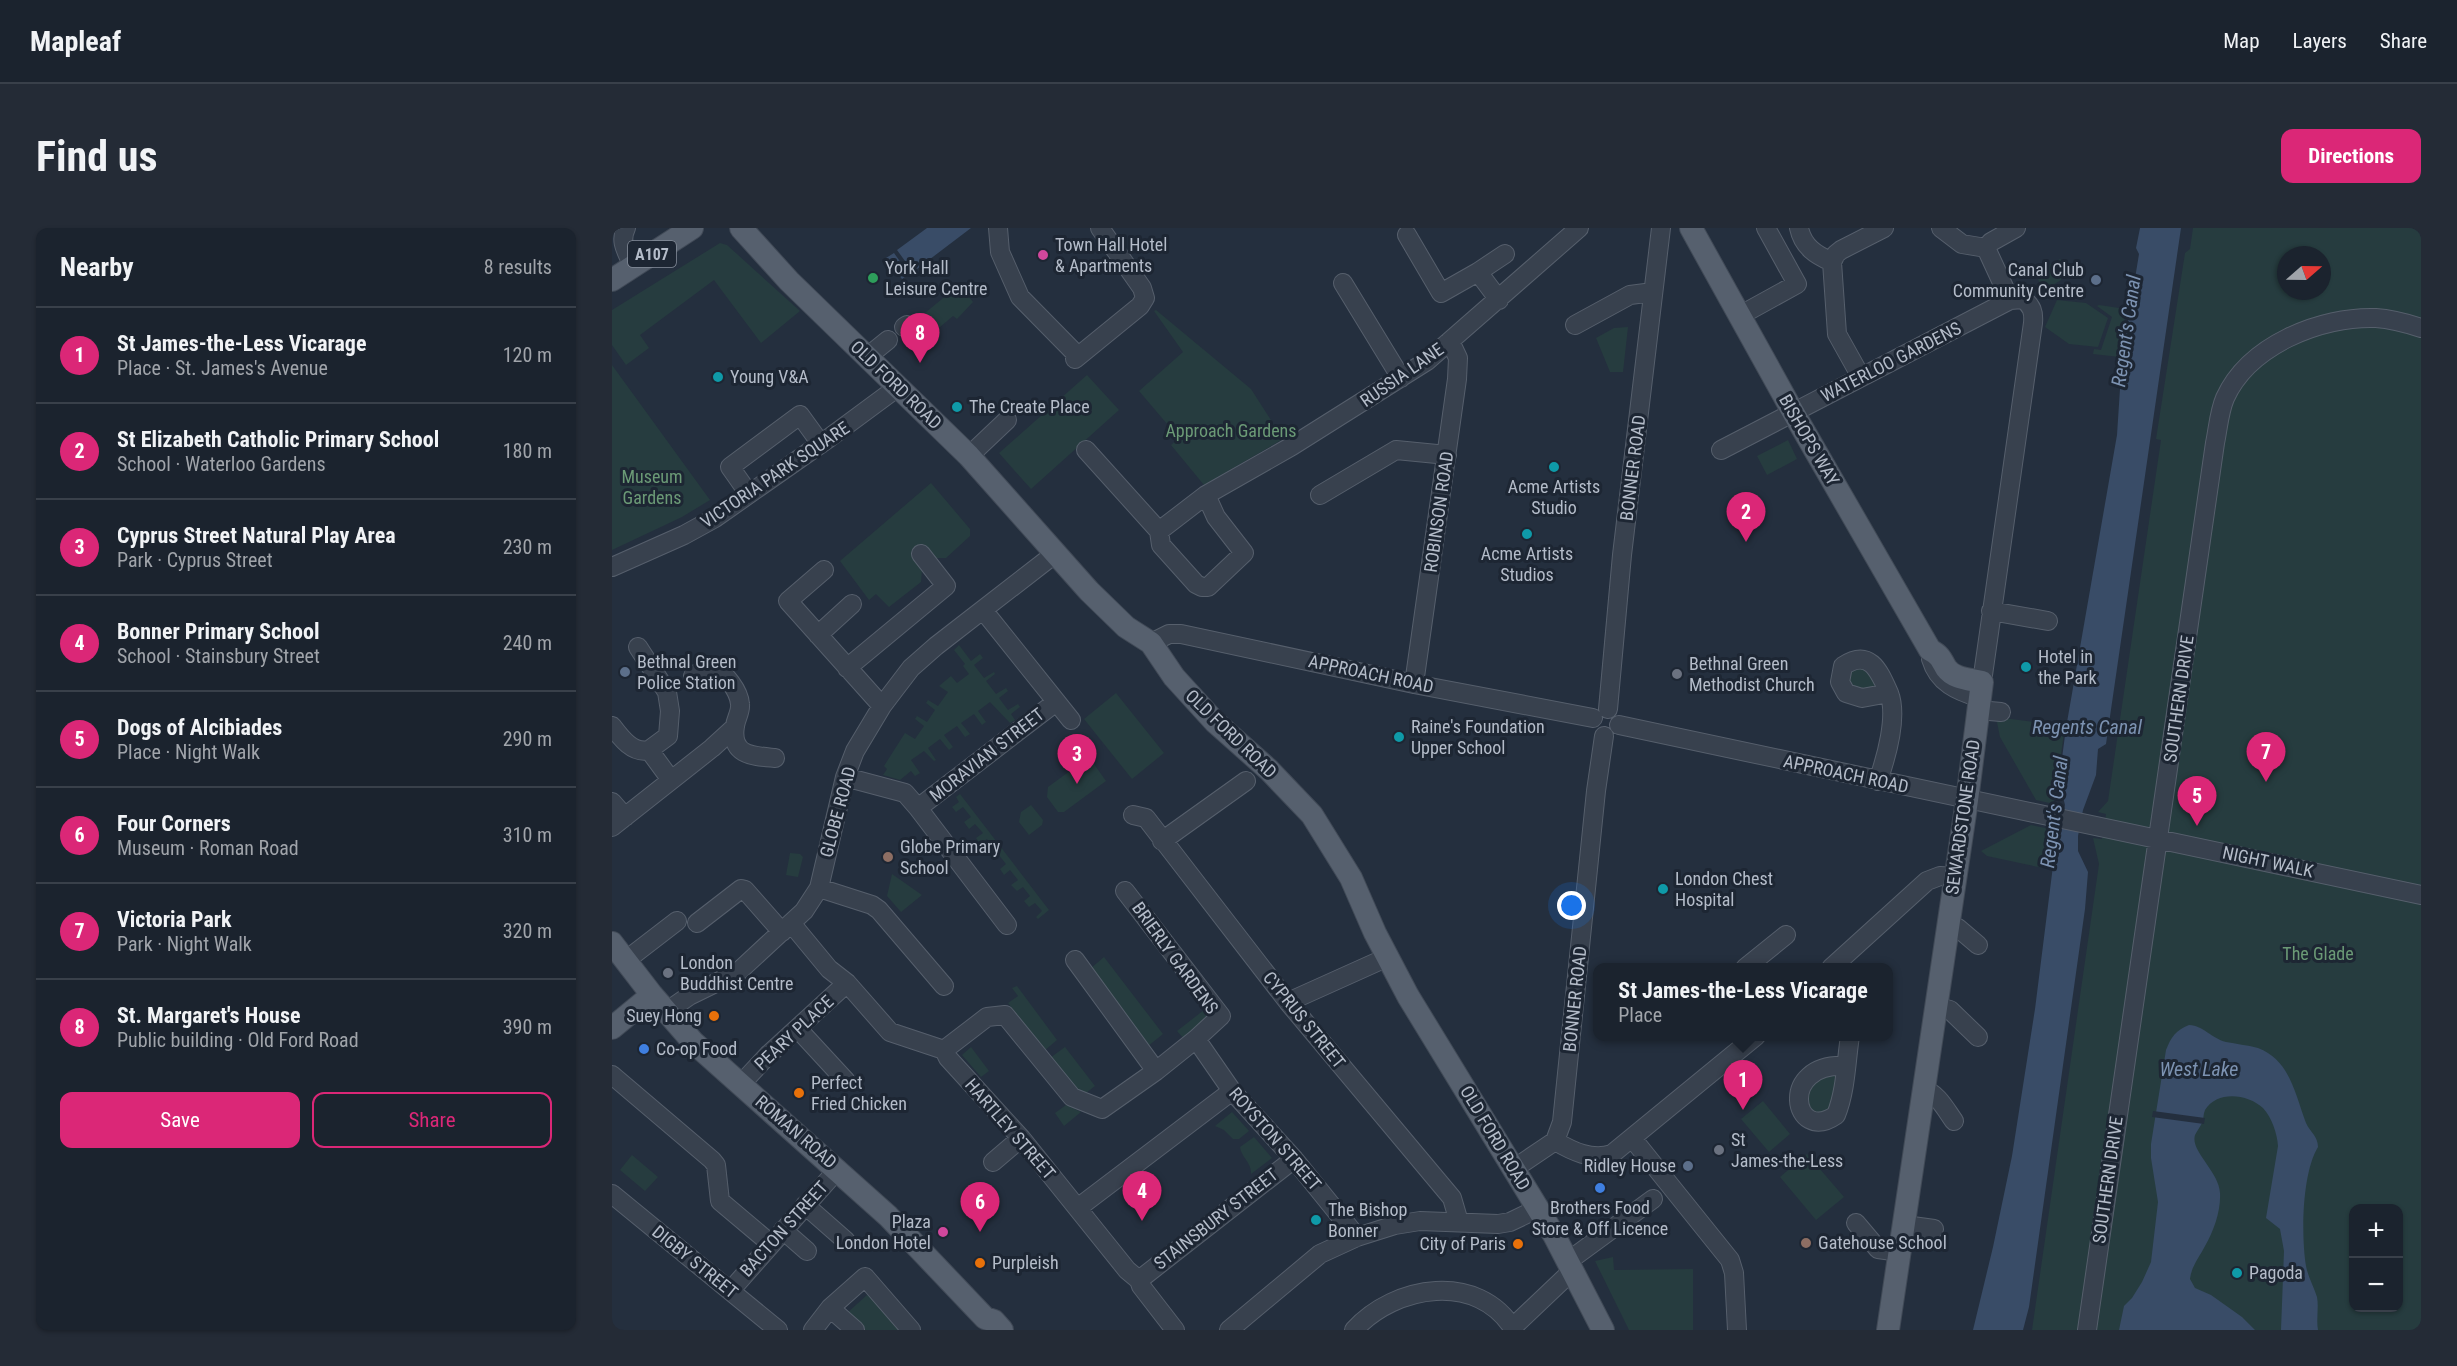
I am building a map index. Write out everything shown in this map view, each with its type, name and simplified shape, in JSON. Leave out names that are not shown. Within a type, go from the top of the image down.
[{"type":"main road","name":"A107","points":[[613,278],[692,228]]},
{"type":"main road","name":"OLD FORD ROAD","points":[[741,228],[789,281],[969,456],[1089,591],[1126,627],[1151,643],[1174,676],[1215,722],[1269,770],[1312,815],[1351,878],[1408,996],[1515,1168],[1554,1235],[1603,1330]]},
{"type":"main road","name":"BISHOPS WAY","points":[[1691,228],[1793,412],[1930,650],[1940,655],[1948,670],[1961,678],[1985,701]]},
{"type":"main road","name":"SEWARDSTONE ROAD","points":[[1888,1330],[1954,877],[1985,701]]},
{"type":"main road","name":"ROMAN ROAD","points":[[618,952],[697,1046],[838,1169],[888,1216],[991,1326]]},
{"type":"main road","name":"GLOBE ROAD","points":[[612,1028],[659,1003]]},
{"type":"street","points":[[626,228],[622,236],[623,243],[633,266]]},
{"type":"street","points":[[998,228],[1000,252],[1020,297],[1077,358],[1140,306],[1145,298],[1142,288],[1100,228]]},
{"type":"street","name":"BONNER ROAD","points":[[1601,714],[1623,547],[1657,330],[1653,292],[1661,228]]},
{"type":"street","points":[[1739,316],[1797,284],[1766,228]]},
{"type":"street","points":[[1799,228],[1808,248],[1816,255],[1832,262]]},
{"type":"street","points":[[1861,377],[1838,334],[1832,262],[1841,249],[1884,228]]},
{"type":"street","points":[[1941,228],[1962,244],[1986,248]]},
{"type":"street","points":[[1986,248],[1990,242],[2016,228]]},
{"type":"street","name":"RUSSIA LANE","points":[[1159,531],[1206,495],[1292,447],[1401,378],[1450,341],[1498,300],[1569,231]]},
{"type":"street","points":[[1407,235],[1441,293],[1505,254]]},
{"type":"street","points":[[1986,248],[2010,300]]},
{"type":"street","points":[[1478,272],[1498,300]]},
{"type":"street","points":[[1343,283],[1401,378]]},
{"type":"street","points":[[1575,325],[1630,296],[1653,292]]},
{"type":"street","name":"SEWARDSTONE ROAD","points":[[1985,701],[1991,611],[2033,324],[2033,310],[2030,304],[2023,299],[2010,300]]},
{"type":"street","name":"WATERLOO GARDENS","points":[[1721,450],[2010,300]]},
{"type":"street","name":"SOUTHERN DRIVE","points":[[2087,1330],[2215,443],[2225,399],[2240,376],[2256,359],[2280,343],[2310,330],[2343,321],[2375,318],[2390,319],[2421,328]]},
{"type":"street","points":[[867,357],[888,340]]},
{"type":"street","name":"ROBINSON ROAD","points":[[1414,684],[1447,455],[1458,358],[1450,341]]},
{"type":"street","name":"VICTORIA PARK SQUARE","points":[[612,567],[700,526],[821,444],[898,387]]},
{"type":"street","points":[[749,494],[730,467],[800,415],[821,444]]},
{"type":"street","points":[[969,456],[1007,420]]},
{"type":"street","points":[[1086,450],[1159,531],[1161,545],[1196,584],[1202,587],[1208,587],[1244,553],[1216,517],[1206,495]]},
{"type":"street","points":[[1320,495],[1396,450],[1447,455]]},
{"type":"street","name":"GLOBE ROAD","points":[[659,1003],[689,996],[738,972],[804,911],[819,888],[844,777],[855,751],[882,706],[911,668],[936,646],[1056,553]]},
{"type":"street","points":[[847,668],[946,586],[921,554]]},
{"type":"street","points":[[824,570],[788,601],[882,706]]},
{"type":"street","points":[[818,635],[852,604]]},
{"type":"street","points":[[983,610],[1071,720]]},
{"type":"street","points":[[1991,611],[2048,621]]},
{"type":"street","name":"APPROACH ROAD","points":[[1151,643],[1169,634],[1181,634],[1414,684],[1601,714]]},
{"type":"street","points":[[612,726],[632,748],[643,752],[668,736],[667,693],[638,647]]},
{"type":"street","points":[[693,676],[714,666],[721,672],[733,686],[740,702],[735,727],[736,742],[745,754],[775,758]]},
{"type":"street","points":[[1878,781],[1884,763],[1891,719],[1892,707],[1889,693]]},
{"type":"street","name":"MORAVIAN STREET","points":[[918,808],[1056,702]]},
{"type":"street","points":[[1601,714],[1594,729],[1612,731]]},
{"type":"street","points":[[612,802],[618,822],[712,748],[735,727]]},
{"type":"street","name":"BONNER ROAD","points":[[1555,1141],[1562,1119],[1596,791],[1612,731]]},
{"type":"street","name":"APPROACH ROAD","points":[[1612,731],[2034,812]]},
{"type":"street","points":[[649,750],[671,780]]},
{"type":"street","points":[[844,777],[905,794],[1007,925]]},
{"type":"street","points":[[1162,841],[1246,782]]},
{"type":"street","name":"NIGHT WALK","points":[[2034,812],[2421,895]]},
{"type":"street","name":"CYPRUS STREET","points":[[1139,817],[1162,841],[1288,1002],[1452,1198],[1459,1222]]},
{"type":"street","points":[[1837,963],[1928,880],[1940,876],[1954,877]]},
{"type":"street","points":[[819,888],[872,905],[879,910],[944,986]]},
{"type":"street","points":[[697,923],[741,889],[745,890],[847,984],[890,1032],[944,1050]]},
{"type":"street","name":"BRIERLY GARDENS","points":[[944,1050],[987,1017],[1005,1015],[1072,1097],[1102,1109],[1196,1040],[1221,1016],[1125,891]]},
{"type":"street","points":[[618,952],[677,921]]},
{"type":"street","points":[[1947,926],[1958,928],[1978,945]]},
{"type":"street","points":[[1751,963],[1786,935]]},
{"type":"street","points":[[1288,1002],[1388,957]]},
{"type":"street","points":[[1075,960],[1156,1071]]},
{"type":"street","name":"PEARY PLACE","points":[[741,1084],[768,1055],[847,984]]},
{"type":"street","points":[[1936,1006],[1950,1010],[1978,1037]]},
{"type":"street","points":[[798,1029],[846,1081]]},
{"type":"street","name":"ROYSTON STREET","points":[[1196,1040],[1232,1091],[1294,1159],[1357,1237]]},
{"type":"street","points":[[1515,1168],[1555,1141],[1586,1155],[1603,1157],[1612,1154],[1750,1041]]},
{"type":"street","points":[[1846,1066],[1849,1041]]},
{"type":"street","name":"HARTLEY STREET","points":[[944,1050],[948,1058],[1026,1144],[1127,1269],[1139,1280]]},
{"type":"street","points":[[612,1075],[712,1160],[716,1165],[720,1201],[777,1237],[807,1251]]},
{"type":"street","points":[[1923,1090],[1929,1091],[1937,1098],[1954,1121]]},
{"type":"street","points":[[1079,1207],[1232,1091]]},
{"type":"street","points":[[1632,1138],[1730,1260],[1739,1293],[1737,1330]]},
{"type":"street","points":[[993,1162],[1026,1144]]},
{"type":"street","name":"STAINSBURY STREET","points":[[1139,1280],[1294,1159]]},
{"type":"street","name":"BACTON STREET","points":[[730,1290],[838,1169]]},
{"type":"street","name":"DIGBY STREET","points":[[612,1194],[778,1330]]},
{"type":"street","points":[[1354,1330],[1371,1314],[1392,1301],[1410,1294],[1431,1290],[1453,1292],[1479,1300],[1498,1312],[1514,1328],[1569,1266],[1653,1199]]},
{"type":"street","points":[[805,1205],[846,1240]]},
{"type":"street","points":[[1229,1330],[1320,1254],[1357,1237],[1420,1221],[1498,1224],[1520,1218],[1537,1209]]},
{"type":"street","points":[[1856,1223],[1878,1249],[1900,1252]]},
{"type":"street","points":[[1905,1225],[1934,1229]]},
{"type":"street","points":[[813,1330],[830,1308],[866,1277],[911,1330]]},
{"type":"street","points":[[1139,1280],[1141,1286],[1176,1330]]},
{"type":"street","points":[[830,1308],[855,1330]]},
{"type":"green space","name":"The Glade","points":[[2193,228],[2421,228],[2421,1330],[2032,1330],[2099,864],[2093,838],[2102,839],[2106,814],[2098,812],[2108,801],[2161,440],[2156,439],[2185,253],[2190,249]]},
{"type":"green space","points":[[720,243],[727,245],[800,311],[761,343],[714,280],[640,335],[649,348],[626,365],[612,345],[612,310]]},
{"type":"green space","points":[[2060,259],[2063,262],[2061,280],[2043,291],[2035,272]]},
{"type":"green space","points":[[959,285],[973,302],[957,319],[953,316],[927,338],[914,322]]},
{"type":"green space","points":[[2057,300],[2086,303],[2108,318],[2098,347],[2069,344],[2045,327]]},
{"type":"green space","points":[[2097,306],[2126,309],[2120,357],[2093,354],[2094,349],[2101,350],[2112,317]]},
{"type":"green space","name":"Approach Gardens","points":[[1156,310],[1251,389],[1283,439],[1204,485],[1171,445],[1179,438],[1139,391],[1183,352],[1154,311]]},
{"type":"green space","points":[[1628,327],[1623,372],[1610,372],[1596,338],[1614,328]]},
{"type":"green space","name":"Museum Gardens","points":[[612,365],[710,500],[682,517],[612,550]]},
{"type":"green space","points":[[1087,375],[1119,410],[1031,489],[999,453]]},
{"type":"green space","points":[[1788,440],[1797,459],[1767,475],[1757,456]]},
{"type":"green space","points":[[931,483],[970,529],[970,536],[946,558],[934,558],[922,569],[921,582],[889,607],[876,594],[869,600],[840,561]]},
{"type":"green space","points":[[959,645],[971,661],[980,654],[983,658],[974,665],[984,678],[994,672],[995,674],[986,681],[996,694],[1006,688],[1008,691],[999,698],[1008,710],[1018,704],[1020,707],[1011,714],[1015,720],[1010,723],[990,702],[978,711],[986,722],[982,725],[974,714],[961,723],[970,734],[965,737],[957,726],[944,735],[953,747],[949,750],[940,739],[928,748],[936,760],[934,761],[924,751],[911,760],[920,773],[915,776],[911,771],[900,780],[883,775],[887,769],[884,766],[905,733],[915,739],[924,726],[915,719],[917,716],[927,722],[935,710],[926,703],[928,700],[938,706],[948,692],[939,686],[951,676],[957,683],[969,674],[963,666],[965,664],[954,650]]},
{"type":"green space","points":[[1864,665],[1878,685],[1868,690],[1850,688],[1848,672]]},
{"type":"green space","points":[[1116,693],[1164,753],[1132,779],[1084,719]]},
{"type":"green space","points":[[1996,717],[2065,726],[2054,804],[2036,800],[2000,737]]},
{"type":"green space","points":[[1089,757],[1106,781],[1064,812],[1058,812],[1047,797],[1048,787]]},
{"type":"green space","points":[[960,794],[1049,910],[1038,919],[1036,917],[1042,911],[1035,903],[1029,907],[1024,901],[1030,896],[1023,887],[1017,891],[1011,885],[1018,880],[1010,870],[1004,875],[1000,869],[1006,864],[998,854],[992,859],[988,854],[994,849],[987,839],[980,844],[976,838],[983,833],[975,824],[969,829],[964,822],[971,817],[963,807],[956,812],[952,807],[959,802],[956,797]]},
{"type":"green space","points":[[1031,805],[1043,820],[1042,825],[1029,835],[1019,822],[1021,812]]},
{"type":"green space","points":[[2031,825],[2050,829],[2043,868],[1987,856],[1981,851]]},
{"type":"green space","points":[[790,853],[800,854],[803,857],[798,877],[786,875]]},
{"type":"green space","points":[[892,874],[922,895],[901,912],[887,896]]},
{"type":"green space","points":[[1104,957],[1163,1034],[1148,1046],[1090,969]]},
{"type":"green space","points":[[1017,986],[1057,1040],[1044,1051],[1008,1003],[1018,996],[1012,988]]},
{"type":"green space","points":[[1204,1010],[1209,1018],[1184,1039],[1177,1031]]},
{"type":"green space","points":[[971,1047],[989,1071],[981,1077],[962,1055]]},
{"type":"green space","points":[[1065,1047],[1095,1086],[1086,1093],[1076,1091],[1050,1058]]},
{"type":"green space","points":[[1838,1074],[1833,1108],[1817,1116],[1805,1102],[1807,1092],[1817,1078]]},
{"type":"green space","points":[[1763,1101],[1790,1134],[1769,1152],[1741,1119]]},
{"type":"green space","points":[[1066,1105],[1081,1112],[1064,1126],[1055,1113]]},
{"type":"green space","points":[[1232,1112],[1249,1131],[1239,1139],[1233,1139],[1224,1130],[1215,1126]]},
{"type":"green space","points":[[1254,1137],[1272,1158],[1251,1174],[1240,1147]]},
{"type":"green space","points":[[1807,1154],[1844,1197],[1816,1220],[1780,1177]]},
{"type":"green space","points":[[632,1155],[658,1177],[645,1191],[620,1170]]},
{"type":"green space","points":[[1613,1257],[1614,1270],[1693,1269],[1693,1330],[1629,1330],[1595,1261]]},
{"type":"green space","points":[[867,1295],[904,1330],[864,1330],[846,1314]]},
{"type":"water","points":[[927,228],[971,228],[913,272],[897,250]]},
{"type":"water","name":"Regents Canal","points":[[2140,228],[2181,228],[2106,744],[2098,749],[2096,775],[2083,810],[2078,836],[2078,851],[2088,872],[2085,909],[2029,1307],[2023,1330],[1973,1330],[2012,1156],[2035,1009],[2057,834],[2065,805],[2059,781],[2066,728],[2117,435],[2122,358],[2139,254],[2136,248]]},
{"type":"water","points":[[894,253],[909,274],[902,279],[886,258]]},
{"type":"water","name":"West Lake","points":[[2189,1025],[2226,1042],[2258,1048],[2269,1053],[2290,1079],[2306,1123],[2317,1140],[2318,1147],[2306,1188],[2303,1222],[2306,1266],[2317,1297],[2318,1330],[2281,1330],[2284,1251],[2280,1229],[2266,1218],[2278,1146],[2276,1136],[2263,1108],[2257,1103],[2233,1096],[2217,1099],[2210,1104],[2205,1110],[2203,1121],[2195,1135],[2197,1148],[2215,1177],[2220,1200],[2214,1227],[2194,1266],[2190,1279],[2195,1288],[2211,1295],[2242,1317],[2255,1330],[2119,1330],[2124,1306],[2142,1282],[2151,1262],[2158,1202],[2151,1144],[2166,1050],[2174,1034]]},
{"type":"pier","points":[[2153,1111],[2205,1118],[2204,1124],[2152,1117]]},
{"type":"place","name":"Town Hall Hotel & Apartments","points":[[1043,255]]},
{"type":"place","name":"York Hall Leisure Centre","points":[[873,278]]},
{"type":"place","name":"Canal Club Community Centre","points":[[2096,280]]},
{"type":"place","name":"St. Margaret's House","points":[[920,363]]},
{"type":"place","name":"Young V&A","points":[[718,377]]},
{"type":"place","name":"The Create Place","points":[[957,407]]},
{"type":"place","name":"Acme Artists Studio","points":[[1554,467]]},
{"type":"place","name":"Acme Artists Studios","points":[[1527,534]]},
{"type":"place","name":"St Elizabeth Catholic Primary School","points":[[1746,542]]},
{"type":"place","name":"Hotel in the Park","points":[[2026,667]]},
{"type":"place","name":"Bethnal Green Police Station","points":[[625,672]]},
{"type":"place","name":"Bethnal Green Methodist Church","points":[[1677,674]]},
{"type":"place","name":"Raine's Foundation Upper School","points":[[1399,737]]},
{"type":"place","name":"Victoria Park","points":[[2266,782]]},
{"type":"place","name":"Cyprus Street Natural Play Area","points":[[1077,784]]},
{"type":"place","name":"Dogs of Alcibiades","points":[[2197,826]]},
{"type":"place","name":"Globe Primary School","points":[[888,857]]},
{"type":"place","name":"London Chest Hospital","points":[[1663,889]]},
{"type":"place","name":"London Buddhist Centre","points":[[668,973]]},
{"type":"place","name":"Suey Hong","points":[[714,1016]]},
{"type":"place","name":"Co-op Food","points":[[644,1049]]},
{"type":"place","name":"Perfect Fried Chicken","points":[[799,1093]]},
{"type":"place","name":"St James-the-Less Vicarage","points":[[1743,1110]]},
{"type":"place","name":"St James-the-Less","points":[[1719,1150]]},
{"type":"place","name":"Ridley House","points":[[1688,1166]]},
{"type":"place","name":"Brothers Food Store & Off Licence","points":[[1600,1188]]},
{"type":"place","name":"The Bishop Bonner","points":[[1316,1220]]},
{"type":"place","name":"Bonner Primary School","points":[[1142,1221]]},
{"type":"place","name":"Plaza London Hotel","points":[[943,1232]]},
{"type":"place","name":"Four Corners","points":[[980,1232]]},
{"type":"place","name":"Gatehouse School","points":[[1806,1243]]},
{"type":"place","name":"City of Paris","points":[[1518,1244]]},
{"type":"place","name":"Purpleish","points":[[980,1263]]},
{"type":"place","name":"Pagoda","points":[[2237,1273]]},
{"type":"water label","name":"Regent's Canal","points":[[2126,331]]},
{"type":"water label","name":"Regent's Canal","points":[[2054,812]]}]
